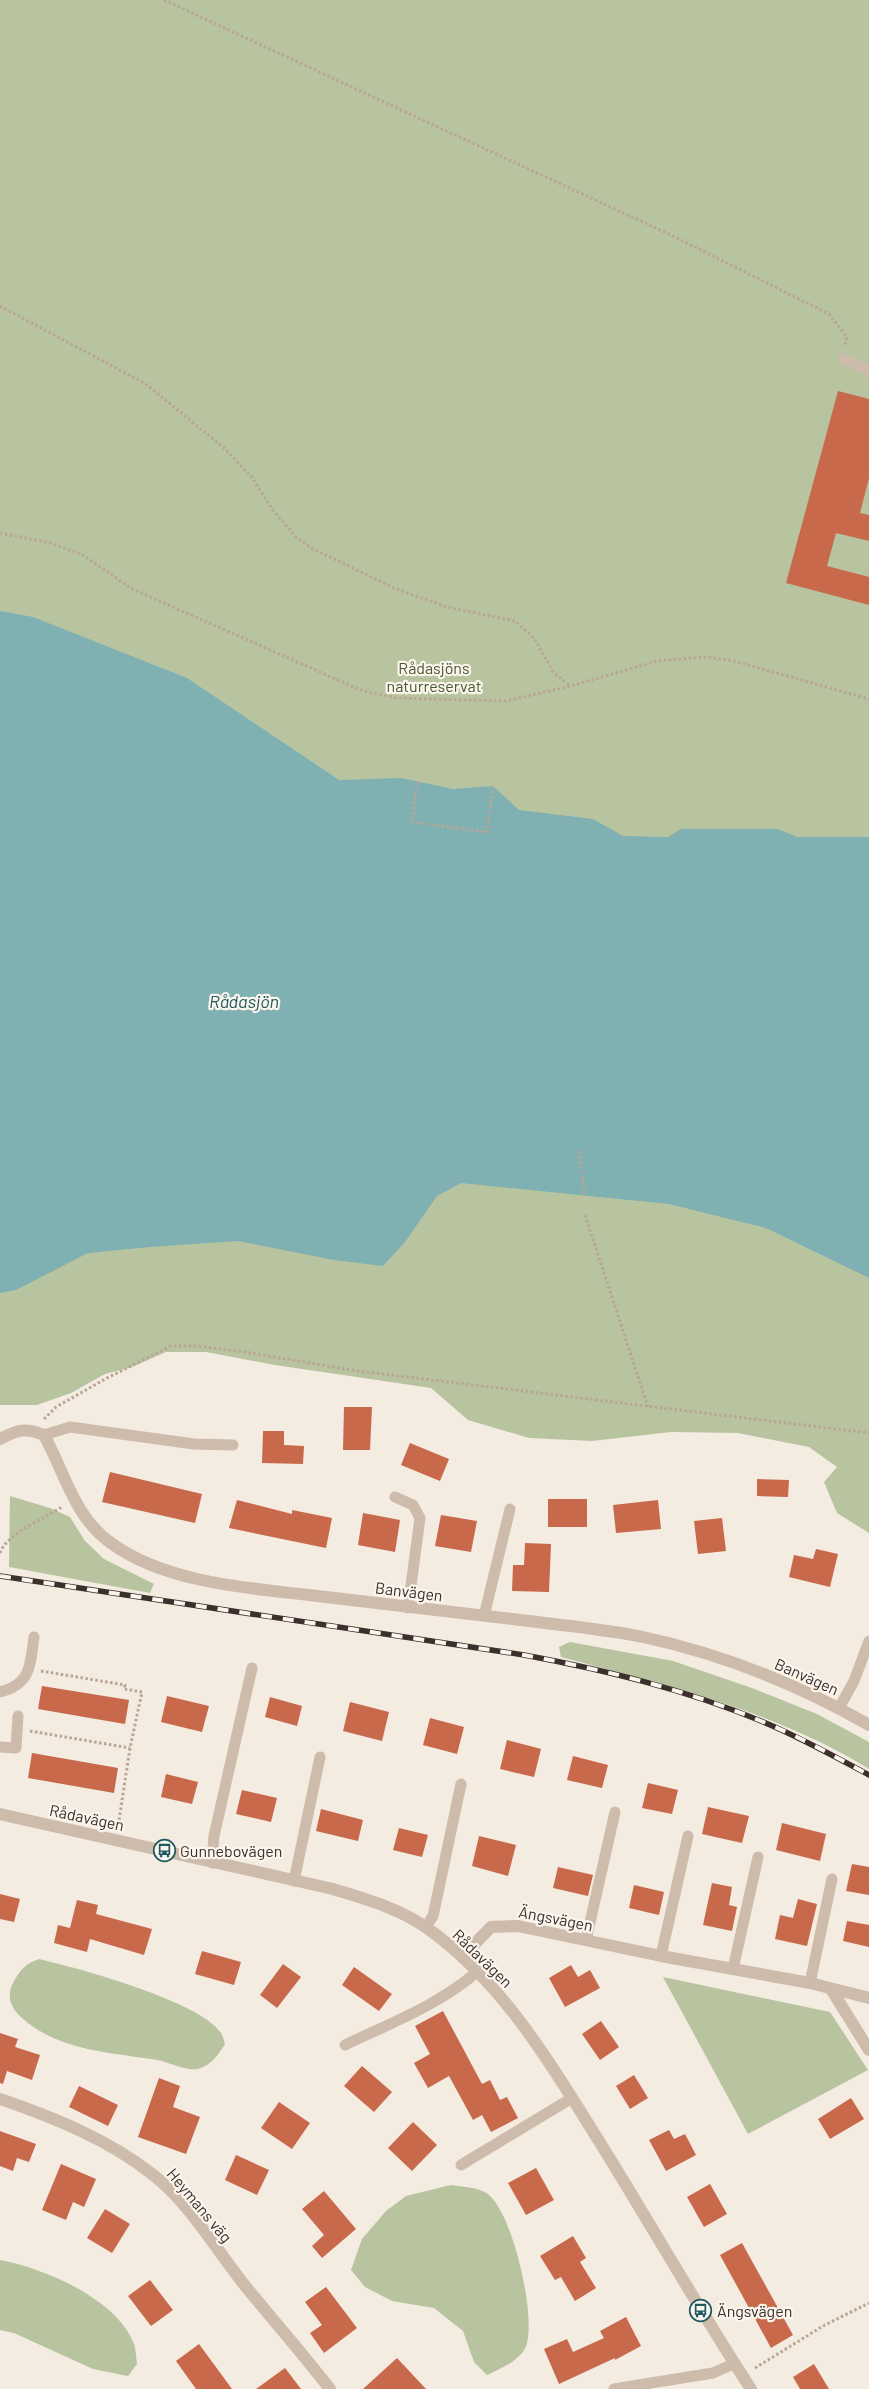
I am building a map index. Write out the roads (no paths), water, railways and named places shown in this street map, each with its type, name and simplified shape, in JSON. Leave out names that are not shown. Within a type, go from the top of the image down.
[{"type":"street","points":[[0,1438],[20,1429],[32,1430],[44,1435]]},
{"type":"street","name":"Banvägen","points":[[44,1435],[74,1499],[90,1524],[109,1542],[132,1557],[160,1569],[265,1590],[585,1628],[651,1639],[751,1669],[839,1708],[869,1725]]},
{"type":"street","name":"Rådavägen","points":[[0,1814],[333,1889],[372,1901],[403,1914],[426,1927],[478,1971],[495,1988],[525,2026],[572,2098],[750,2389]]},
{"type":"street","name":"Ängsvägen","points":[[462,1957],[491,1927],[518,1926],[661,1956],[810,1983],[869,1998]]},
{"type":"street","points":[[832,1989],[869,2050]]},
{"type":"street","name":"Heymans väg","points":[[0,2099],[31,2110],[99,2140],[152,2174],[177,2197],[246,2287],[330,2389]]},
{"type":"lane","points":[[843,359],[869,371]]},
{"type":"lane","points":[[44,1435],[70,1427],[194,1444],[233,1445]]},
{"type":"lane","points":[[395,1498],[413,1506],[420,1518],[408,1608]]},
{"type":"lane","points":[[484,1616],[510,1509]]},
{"type":"lane","points":[[0,1692],[19,1683],[29,1673],[34,1637]]},
{"type":"lane","points":[[839,1708],[854,1682],[869,1641]]},
{"type":"lane","points":[[212,1863],[214,1836],[252,1668]]},
{"type":"lane","points":[[0,1747],[16,1748],[18,1716]]},
{"type":"lane","points":[[294,1881],[320,1757]]},
{"type":"lane","points":[[426,1927],[433,1916],[461,1784]]},
{"type":"lane","points":[[586,1940],[615,1812]]},
{"type":"lane","points":[[661,1956],[688,1836]]},
{"type":"lane","points":[[732,1969],[758,1858]]},
{"type":"lane","points":[[810,1983],[832,1879]]},
{"type":"lane","points":[[345,2045],[438,2000],[458,1988],[478,1971]]},
{"type":"lane","points":[[461,2165],[572,2098]]},
{"type":"lane","points":[[614,2389],[713,2373],[733,2364]]},
{"type":"water","name":"Rådasjön","points":[[0,611],[33,617],[187,678],[339,780],[401,778],[453,789],[493,786],[519,810],[593,819],[623,836],[668,837],[681,829],[778,829],[797,837],[869,837],[869,1278],[766,1228],[669,1204],[461,1183],[437,1196],[405,1242],[383,1266],[334,1260],[238,1241],[150,1247],[88,1253],[16,1290],[0,1293]]},
{"type":"railway","points":[[0,1576],[524,1655],[584,1667],[703,1699],[789,1733],[869,1775]]},
{"type":"place","name":"Gunnebovägen","points":[[164,1850]]},
{"type":"place","name":"Ängsvägen","points":[[701,2310]]},
{"type":"park label","name":"Rådasjöns naturreservat","points":[[434,676]]}]
